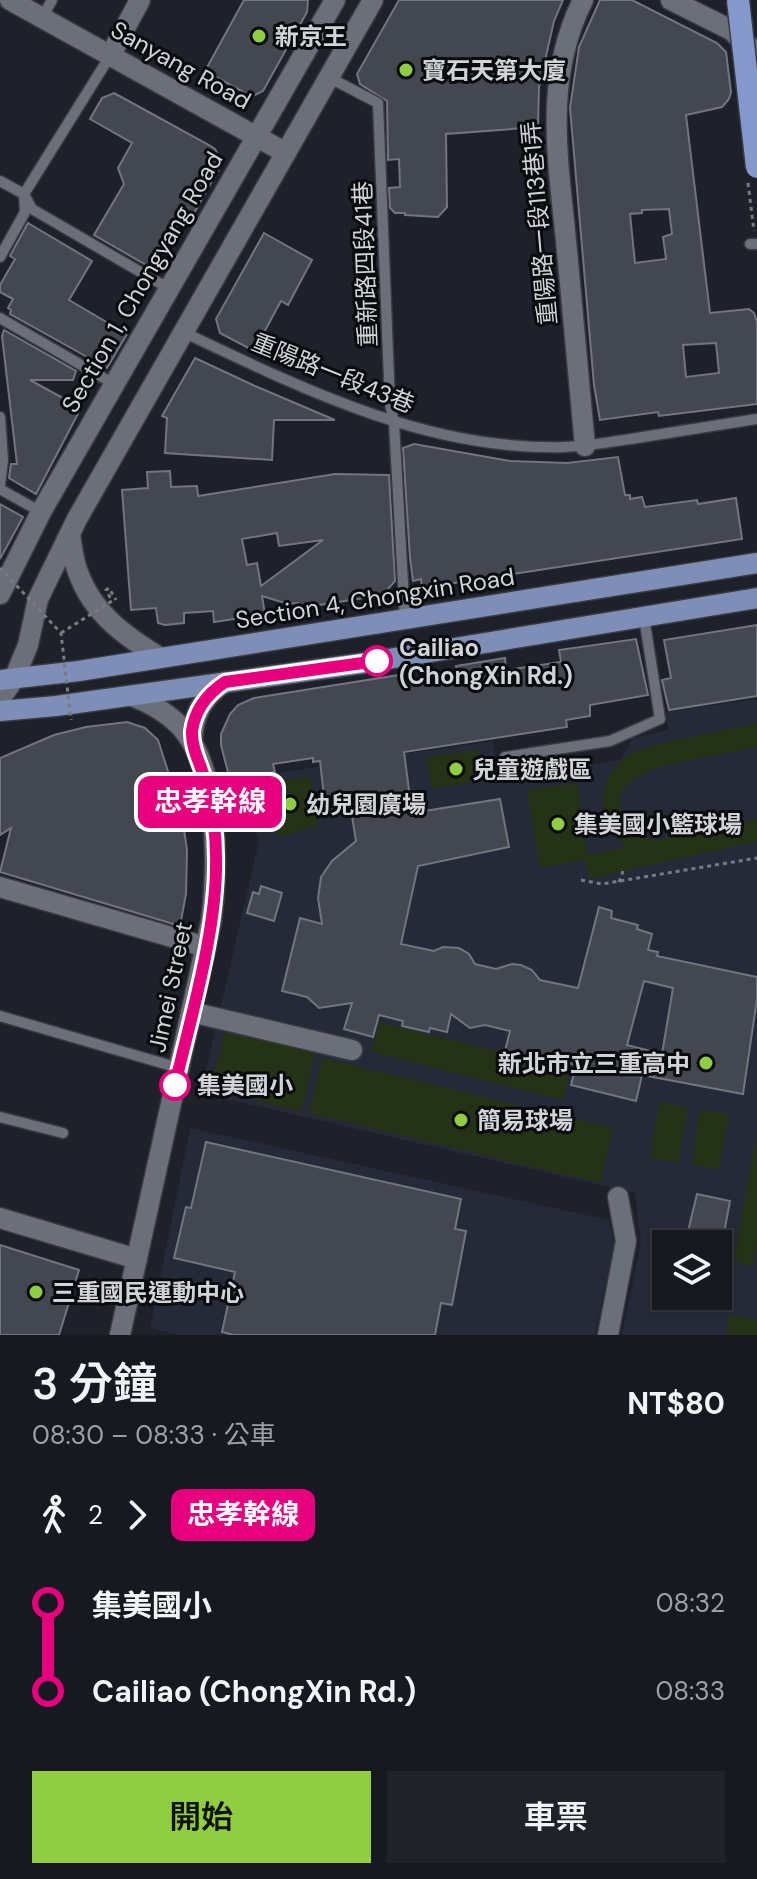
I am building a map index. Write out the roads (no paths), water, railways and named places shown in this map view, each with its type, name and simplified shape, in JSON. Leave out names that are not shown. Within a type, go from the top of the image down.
[{"type":"highway","points":[[744,1],[757,167]]},
{"type":"main road","points":[[731,30],[741,28],[747,20],[744,1]]},
{"type":"main road","points":[[744,1],[755,51],[757,87]]},
{"type":"main road","name":"Section 4, Chongxin Road","points":[[7,680],[757,563]]},
{"type":"main road","points":[[0,711],[64,713],[132,696],[364,663],[757,598]]},
{"type":"street","name":"Sanyang Road","points":[[10,0],[47,9],[110,56],[286,153]]},
{"type":"street","points":[[110,56],[140,0]]},
{"type":"street","name":"Section 1, Chongyang Road","points":[[0,594],[41,512],[335,0]]},
{"type":"street","points":[[0,699],[7,680],[28,645],[38,599],[70,534],[373,0]]},
{"type":"street","name":"重陽路一段113巷1弄","points":[[583,0],[570,26],[561,57],[555,126],[585,446]]},
{"type":"street","points":[[671,0],[731,30],[755,51]]},
{"type":"street","points":[[70,534],[78,573],[97,608],[125,636],[161,658]]},
{"type":"street","points":[[192,742],[199,707],[225,682]]},
{"type":"street","name":"Jimei Street","points":[[120,1335],[206,947],[216,884],[213,821],[206,783],[192,742],[166,714],[132,696]]},
{"type":"street","points":[[0,887],[206,947]]},
{"type":"street","points":[[191,1012],[352,1050]]},
{"type":"street","points":[[608,1335],[626,1241],[618,1197]]},
{"type":"street","points":[[0,1218],[137,1259]]},
{"type":"lane","points":[[0,257],[25,212],[24,194],[110,56]]},
{"type":"lane","name":"重新路四段41巷","points":[[330,78],[378,103],[390,404],[394,423],[405,619]]},
{"type":"lane","points":[[0,181],[24,194],[32,209],[168,288]]},
{"type":"lane","points":[[0,318],[114,384]]},
{"type":"lane","name":"重陽路一段43巷","points":[[183,332],[301,387],[394,423],[465,438],[519,445],[585,446],[757,419]]},
{"type":"lane","points":[[0,417],[3,460],[0,487],[41,512]]},
{"type":"lane","points":[[505,757],[610,741],[660,719],[644,617]]},
{"type":"lane","points":[[0,1016],[179,1068]]},
{"type":"lane","points":[[0,1117],[63,1133]]},
{"type":"place","name":"新京王","points":[[259,36]]},
{"type":"place","name":"寶石天第大廈","points":[[406,70]]},
{"type":"place","name":"Cailiao (ChongXin Rd.)","points":[[377,661]]},
{"type":"place","name":"兒童遊戲區","points":[[456,769]]},
{"type":"place","name":"幼兒園廣場","points":[[290,804]]},
{"type":"place","name":"集美國小籃球場","points":[[558,824]]},
{"type":"place","name":"新北市立三重高中","points":[[706,1063]]},
{"type":"place","name":"集美國小","points":[[175,1085]]},
{"type":"place","name":"簡易球場","points":[[461,1120]]},
{"type":"place","name":"三重國民運動中心","points":[[36,1292]]}]
